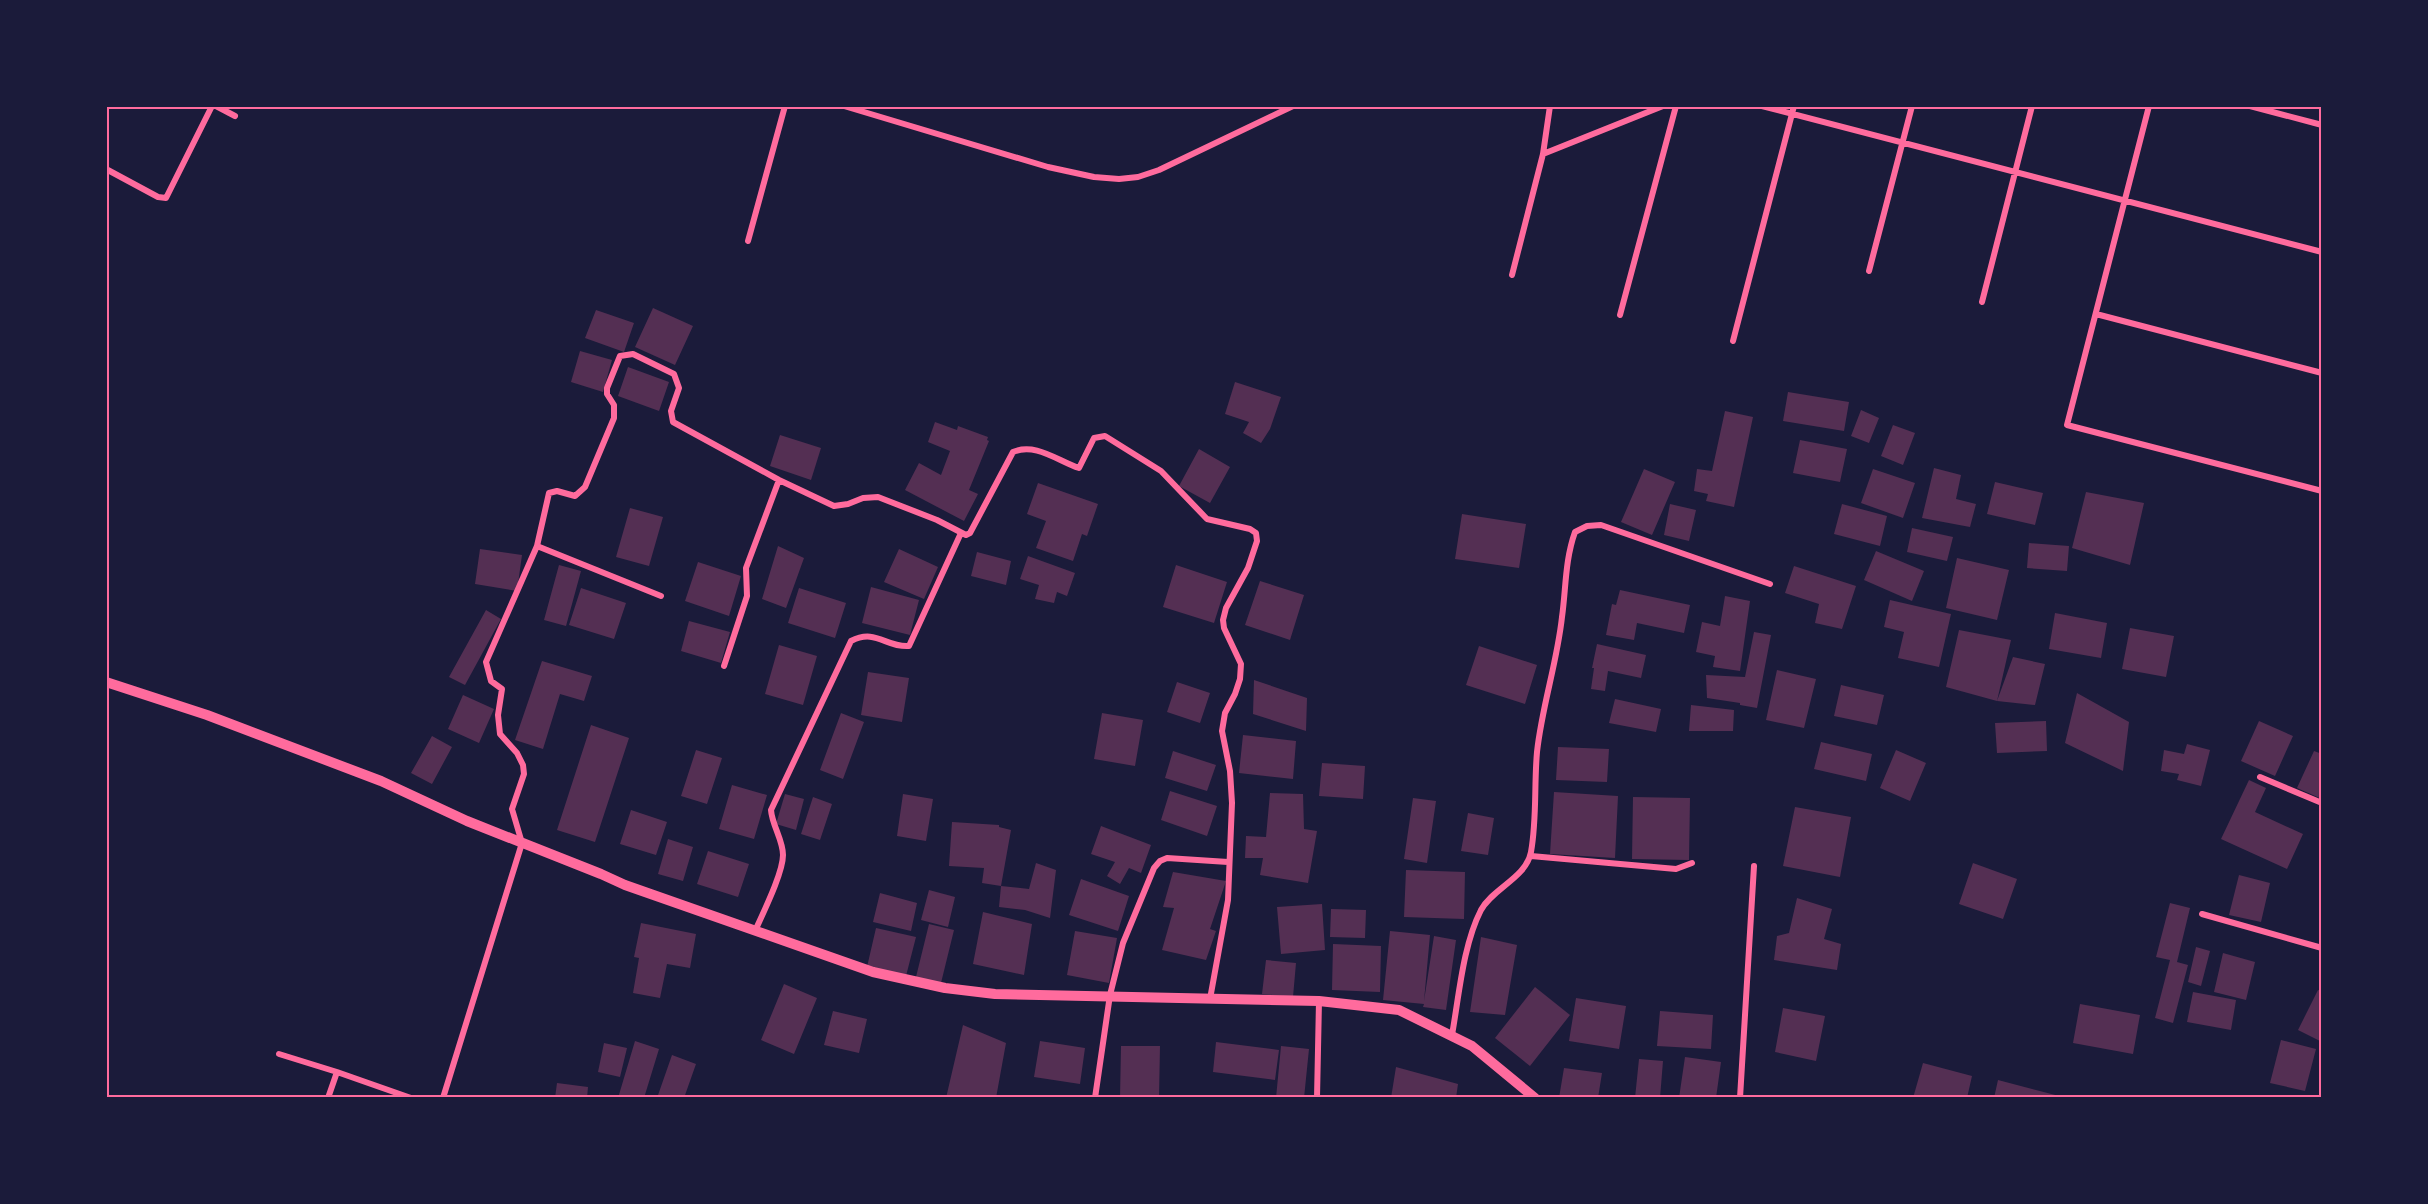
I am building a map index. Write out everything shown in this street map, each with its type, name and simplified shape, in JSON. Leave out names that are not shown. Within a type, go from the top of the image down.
[{"type":"street","points":[[106,170],[158,197],[166,198],[214,106],[235,116]]},
{"type":"street","points":[[748,241],[785,106]]},
{"type":"street","points":[[844,106],[1048,167],[1094,177],[1119,179],[1138,177],[1159,170],[1293,106]]},
{"type":"street","points":[[1512,275],[1543,154],[1550,106]]},
{"type":"street","points":[[1543,154],[1663,106]]},
{"type":"street","points":[[1620,315],[1676,106]]},
{"type":"street","points":[[1762,106],[2322,252]]},
{"type":"street","points":[[1733,341],[1794,106]]},
{"type":"street","points":[[1869,271],[1912,106]]},
{"type":"street","points":[[1982,302],[2032,106]]},
{"type":"street","points":[[2149,106],[2067,425],[2322,491]]},
{"type":"street","points":[[2250,106],[2322,125]]},
{"type":"street","points":[[2096,314],[2322,373]]},
{"type":"street","points":[[443,1098],[522,843],[512,809],[524,774],[523,765],[517,753],[500,734],[498,715],[502,689],[491,681],[486,662],[537,546],[549,493],[557,491],[575,496],[585,487],[614,418],[614,405],[607,388],[620,356],[626,354],[633,354],[674,374],[679,388],[671,411],[673,422],[779,480],[834,506],[863,498],[878,497],[937,520],[961,533],[970,533],[1013,452],[1023,448],[1033,449],[1079,468],[1094,438],[1105,436],[1161,471],[1208,519],[1250,529],[1256,533],[1257,541],[1248,568],[1226,609],[1223,620],[1224,628],[1241,664],[1238,686],[1225,713],[1222,731],[1223,749],[1230,771],[1232,803],[1227,900],[1210,999]]},
{"type":"street","points":[[724,666],[747,596],[746,568],[779,480]]},
{"type":"street","points":[[1452,1035],[1474,925],[1483,907],[1496,891],[1520,873],[1531,856],[1535,823],[1537,753],[1543,711],[1554,669],[1563,616],[1569,547],[1575,532],[1587,526],[1601,525],[1770,584]]},
{"type":"street","points":[[755,931],[782,865],[783,853],[772,821],[771,810],[851,640],[871,635],[902,647],[909,646],[961,533]]},
{"type":"street","points":[[537,546],[661,596]]},
{"type":"street","points":[[106,682],[207,715],[381,781],[466,821],[625,885],[873,972],[945,988],[995,994],[1319,1000],[1399,1010],[1472,1046],[1535,1098]]},
{"type":"street","points":[[2260,777],[2322,803]]},
{"type":"street","points":[[1531,856],[1676,869],[1692,863]]},
{"type":"street","points":[[1095,1098],[1110,995],[1122,943],[1154,868],[1160,861],[1167,858],[1228,862]]},
{"type":"street","points":[[1740,1098],[1754,866]]},
{"type":"street","points":[[2202,914],[2322,948]]},
{"type":"street","points":[[1317,1098],[1319,1000]]},
{"type":"street","points":[[279,1054],[411,1098]]},
{"type":"street","points":[[328,1098],[337,1072]]},
{"type":"building","points":[[653,308],[693,326],[675,365],[635,347]]},
{"type":"building","points":[[596,310],[634,323],[624,352],[585,338]]},
{"type":"building","points":[[580,351],[612,360],[603,392],[571,382]]},
{"type":"building","points":[[628,367],[669,382],[659,411],[618,396]]},
{"type":"building","points":[[1235,382],[1281,397],[1270,429],[1261,443],[1243,433],[1249,422],[1225,414]]},
{"type":"building","points":[[1788,392],[1849,402],[1844,431],[1783,421]]},
{"type":"building","points":[[1861,410],[1879,418],[1869,443],[1851,436]]},
{"type":"building","points":[[1725,411],[1753,417],[1734,507],[1706,501],[1708,494],[1694,491],[1697,469],[1712,471]]},
{"type":"building","points":[[935,422],[957,430],[958,426],[988,437],[989,441],[969,490],[978,494],[964,521],[905,490],[919,463],[941,475],[950,451],[928,442]]},
{"type":"building","points":[[1893,425],[1915,433],[1903,465],[1881,456]]},
{"type":"building","points":[[780,435],[821,448],[811,480],[770,466]]},
{"type":"building","points":[[1800,440],[1847,449],[1840,482],[1793,473]]},
{"type":"building","points":[[1199,449],[1230,467],[1210,503],[1179,486]]},
{"type":"building","points":[[1934,468],[1961,475],[1956,499],[1976,504],[1970,527],[1922,518]]},
{"type":"building","points":[[1644,469],[1675,482],[1652,535],[1621,522]]},
{"type":"building","points":[[1873,469],[1915,483],[1903,518],[1861,503]]},
{"type":"building","points":[[1995,482],[2043,493],[2035,525],[1987,514]]},
{"type":"building","points":[[1038,483],[1098,504],[1087,536],[1082,534],[1073,561],[1036,548],[1046,521],[1027,514]]},
{"type":"building","points":[[2086,492],[2144,503],[2130,565],[2072,548]]},
{"type":"building","points":[[1670,504],[1696,510],[1689,541],[1664,535]]},
{"type":"building","points":[[1842,504],[1887,516],[1880,546],[1834,534]]},
{"type":"building","points":[[630,508],[663,517],[649,566],[616,557]]},
{"type":"building","points":[[1462,514],[1526,524],[1519,568],[1455,559]]},
{"type":"building","points":[[1912,528],[1953,537],[1947,561],[1907,552]]},
{"type":"building","points":[[2029,543],[2069,546],[2067,571],[2027,568]]},
{"type":"building","points":[[778,546],[804,558],[786,608],[762,599]]},
{"type":"building","points":[[480,549],[522,555],[517,591],[475,584]]},
{"type":"building","points":[[899,549],[938,567],[924,599],[884,582]]},
{"type":"building","points":[[1876,551],[1924,571],[1912,601],[1864,580]]},
{"type":"building","points":[[977,552],[1011,561],[1006,585],[971,576]]},
{"type":"building","points":[[1028,556],[1075,573],[1067,596],[1057,592],[1054,603],[1035,599],[1039,585],[1020,579]]},
{"type":"building","points":[[1957,558],[2009,570],[1997,620],[1946,608]]},
{"type":"building","points":[[698,562],[741,576],[729,616],[685,601]]},
{"type":"building","points":[[559,565],[581,571],[566,626],[544,620]]},
{"type":"building","points":[[1176,565],[1227,582],[1214,623],[1163,607]]},
{"type":"building","points":[[1794,566],[1856,586],[1842,629],[1815,623],[1819,604],[1785,593]]},
{"type":"building","points":[[1260,581],[1304,595],[1290,640],[1245,625]]},
{"type":"building","points":[[871,587],[919,600],[910,635],[862,623]]},
{"type":"building","points":[[581,588],[626,603],[614,639],[569,625]]},
{"type":"building","points":[[799,588],[846,603],[835,638],[788,623]]},
{"type":"building","points":[[1620,590],[1690,605],[1684,633],[1637,623],[1634,640],[1606,635],[1612,604],[1616,605]]},
{"type":"building","points":[[1725,596],[1750,601],[1740,671],[1713,667],[1715,656],[1696,652],[1702,622],[1720,626]]},
{"type":"building","points":[[1890,600],[1951,614],[1939,667],[1898,658],[1904,632],[1884,627]]},
{"type":"building","points":[[486,610],[501,619],[465,685],[449,677]]},
{"type":"building","points":[[2055,613],[2107,623],[2101,658],[2049,649]]},
{"type":"building","points":[[689,621],[730,632],[721,663],[681,651]]},
{"type":"building","points":[[2130,628],[2174,636],[2166,677],[2122,669]]},
{"type":"building","points":[[1959,630],[2011,640],[1997,701],[1946,687]]},
{"type":"building","points":[[1754,632],[1771,635],[1757,708],[1707,698],[1706,675],[1745,677]]},
{"type":"building","points":[[1597,644],[1646,655],[1641,678],[1608,671],[1605,691],[1591,689]]},
{"type":"building","points":[[779,645],[817,656],[803,705],[765,694]]},
{"type":"building","points":[[1479,646],[1537,665],[1525,704],[1466,685]]},
{"type":"building","points":[[2013,657],[2045,664],[2035,705],[1997,701]]},
{"type":"building","points":[[542,661],[592,676],[584,701],[560,694],[543,749],[515,740]]},
{"type":"building","points":[[1777,670],[1816,679],[1804,728],[1766,720]]},
{"type":"building","points":[[868,672],[909,678],[902,722],[861,715]]},
{"type":"building","points":[[1254,680],[1307,698],[1306,731],[1253,714]]},
{"type":"building","points":[[1177,682],[1210,693],[1200,723],[1167,712]]},
{"type":"building","points":[[1841,685],[1884,695],[1877,725],[1834,716]]},
{"type":"building","points":[[2077,693],[2129,722],[2123,771],[2065,743]]},
{"type":"building","points":[[463,695],[494,709],[479,743],[448,729]]},
{"type":"building","points":[[1615,699],[1661,709],[1656,732],[1609,723]]},
{"type":"building","points":[[1691,705],[1734,710],[1733,731],[1689,731]]},
{"type":"building","points":[[841,713],[864,722],[843,779],[820,770]]},
{"type":"building","points":[[1102,713],[1143,720],[1135,766],[1094,759]]},
{"type":"building","points":[[2046,721],[2047,751],[1997,753],[1995,723]]},
{"type":"building","points":[[2259,721],[2293,736],[2275,776],[2241,761]]},
{"type":"building","points":[[591,725],[629,738],[595,842],[557,830]]},
{"type":"building","points":[[1243,735],[1296,741],[1293,779],[1239,773]]},
{"type":"building","points":[[432,736],[452,747],[432,784],[411,773]]},
{"type":"building","points":[[1821,742],[1872,754],[1866,781],[1814,769]]},
{"type":"building","points":[[2187,744],[2210,750],[2201,786],[2177,780],[2179,774],[2161,771],[2164,750],[2184,754]]},
{"type":"building","points":[[1558,747],[1609,749],[1607,782],[1556,780]]},
{"type":"building","points":[[696,750],[722,758],[707,804],[681,796]]},
{"type":"building","points":[[1896,750],[1926,763],[1910,801],[1880,788]]},
{"type":"building","points":[[1173,751],[1216,765],[1207,791],[1165,778]]},
{"type":"building","points":[[2314,751],[2322,754],[2322,799],[2297,788]]},
{"type":"building","points":[[1322,763],[1365,766],[1363,799],[1319,796]]},
{"type":"building","points":[[2249,780],[2266,788],[2255,812],[2303,834],[2287,869],[2221,839]]},
{"type":"building","points":[[732,785],[767,795],[754,839],[719,829]]},
{"type":"building","points":[[1170,791],[1217,806],[1207,836],[1161,820]]},
{"type":"building","points":[[1554,792],[1618,796],[1615,858],[1550,854]]},
{"type":"building","points":[[1270,793],[1303,794],[1304,829],[1317,831],[1308,883],[1260,875],[1263,858],[1245,858],[1246,836],[1266,837]]},
{"type":"building","points":[[785,794],[804,799],[796,830],[776,824]]},
{"type":"building","points":[[903,794],[933,799],[926,841],[897,836]]},
{"type":"building","points":[[813,797],[832,804],[820,840],[801,834]]},
{"type":"building","points":[[1633,797],[1690,798],[1689,860],[1632,859]]},
{"type":"building","points":[[1413,798],[1436,801],[1427,863],[1404,859]]},
{"type":"building","points":[[1795,807],[1851,817],[1840,877],[1783,866]]},
{"type":"building","points":[[631,810],[667,822],[656,855],[620,844]]},
{"type":"building","points":[[1468,813],[1494,818],[1488,855],[1461,851]]},
{"type":"building","points":[[952,822],[999,825],[999,827],[1011,830],[1001,886],[982,883],[984,868],[949,866]]},
{"type":"building","points":[[1101,826],[1151,845],[1141,873],[1129,868],[1120,884],[1107,876],[1115,862],[1091,854]]},
{"type":"building","points":[[668,839],[693,847],[683,881],[658,874]]},
{"type":"building","points":[[708,851],[749,864],[738,897],[697,884]]},
{"type":"building","points":[[1036,863],[1056,870],[1050,918],[1025,910],[999,907],[1001,886],[1029,889]]},
{"type":"building","points":[[1973,863],[2017,879],[2003,919],[1959,904]]},
{"type":"building","points":[[1406,870],[1465,872],[1464,919],[1404,917]]},
{"type":"building","points":[[1173,872],[1226,881],[1210,929],[1216,931],[1206,960],[1162,950],[1174,908],[1163,907]]},
{"type":"building","points":[[2239,875],[2270,883],[2261,922],[2229,915]]},
{"type":"building","points":[[1081,879],[1129,896],[1118,931],[1069,915]]},
{"type":"building","points":[[929,890],[955,897],[948,927],[921,920]]},
{"type":"building","points":[[880,893],[917,903],[911,931],[873,922]]},
{"type":"building","points":[[1797,898],[1832,909],[1824,939],[1841,944],[1837,970],[1774,960],[1777,936],[1789,933]]},
{"type":"building","points":[[2170,903],[2190,908],[2177,962],[2188,965],[2173,1023],[2155,1018],[2170,960],[2156,957]]},
{"type":"building","points":[[1322,904],[1325,950],[1281,954],[1277,907]]},
{"type":"building","points":[[1331,909],[1366,910],[1365,938],[1330,937]]},
{"type":"building","points":[[983,912],[1032,924],[1024,975],[973,964]]},
{"type":"building","points":[[641,923],[696,934],[690,968],[667,964],[660,998],[633,993],[639,958],[634,957]]},
{"type":"building","points":[[929,924],[954,930],[941,983],[916,977]]},
{"type":"building","points":[[876,928],[916,937],[906,976],[867,967]]},
{"type":"building","points":[[1075,931],[1117,938],[1109,983],[1067,975]]},
{"type":"building","points":[[1390,931],[1430,935],[1424,1001],[1434,936],[1456,940],[1446,1010],[1423,1007],[1424,1004],[1383,1000]]},
{"type":"building","points":[[1481,937],[1517,945],[1505,1015],[1470,1012]]},
{"type":"building","points":[[1333,944],[1381,946],[1380,992],[1332,990]]},
{"type":"building","points":[[2196,947],[2210,951],[2201,986],[2188,982]]},
{"type":"building","points":[[2223,953],[2255,962],[2246,1000],[2214,992]]},
{"type":"building","points":[[1266,960],[1296,963],[1293,997],[1262,994]]},
{"type":"building","points":[[784,984],[817,998],[794,1054],[761,1040]]},
{"type":"building","points":[[1535,987],[1570,1015],[1530,1066],[1495,1038]]},
{"type":"building","points":[[2318,990],[2322,991],[2322,1042],[2298,1030]]},
{"type":"building","points":[[2193,992],[2236,1000],[2231,1030],[2187,1022]]},
{"type":"building","points":[[1576,998],[1626,1006],[1619,1049],[1569,1041]]},
{"type":"building","points":[[2080,1004],[2140,1015],[2133,1054],[2073,1043]]},
{"type":"building","points":[[1783,1008],[1825,1016],[1816,1061],[1775,1052]]},
{"type":"building","points":[[833,1011],[867,1019],[859,1053],[824,1045]]},
{"type":"building","points":[[1660,1011],[1713,1015],[1711,1049],[1657,1046]]},
{"type":"building","points":[[963,1025],[1006,1043],[996,1098],[946,1098]]},
{"type":"building","points":[[2281,1040],[2316,1049],[2305,1091],[2270,1083]]},
{"type":"building","points":[[635,1041],[659,1049],[644,1098],[618,1098]]},
{"type":"building","points":[[1040,1041],[1085,1048],[1080,1084],[1034,1077]]},
{"type":"building","points":[[1216,1042],[1279,1050],[1275,1080],[1213,1072]]},
{"type":"building","points":[[604,1043],[627,1048],[620,1077],[598,1072]]},
{"type":"building","points":[[1121,1046],[1160,1046],[1159,1098],[1120,1098]]},
{"type":"building","points":[[1281,1046],[1309,1049],[1304,1098],[1276,1098]]},
{"type":"building","points":[[672,1055],[696,1064],[684,1098],[657,1098]]},
{"type":"building","points":[[1685,1057],[1721,1062],[1716,1098],[1679,1098]]},
{"type":"building","points":[[1639,1059],[1663,1061],[1660,1098],[1635,1098]]},
{"type":"building","points":[[1923,1063],[1972,1076],[1967,1098],[1913,1098]]},
{"type":"building","points":[[1396,1067],[1458,1084],[1456,1098],[1391,1098]]},
{"type":"building","points":[[1564,1068],[1602,1073],[1598,1098],[1559,1098]]},
{"type":"building","points":[[1998,1080],[2063,1097],[2063,1098],[1994,1098]]},
{"type":"building","points":[[557,1083],[588,1087],[587,1098],[555,1098]]}]
